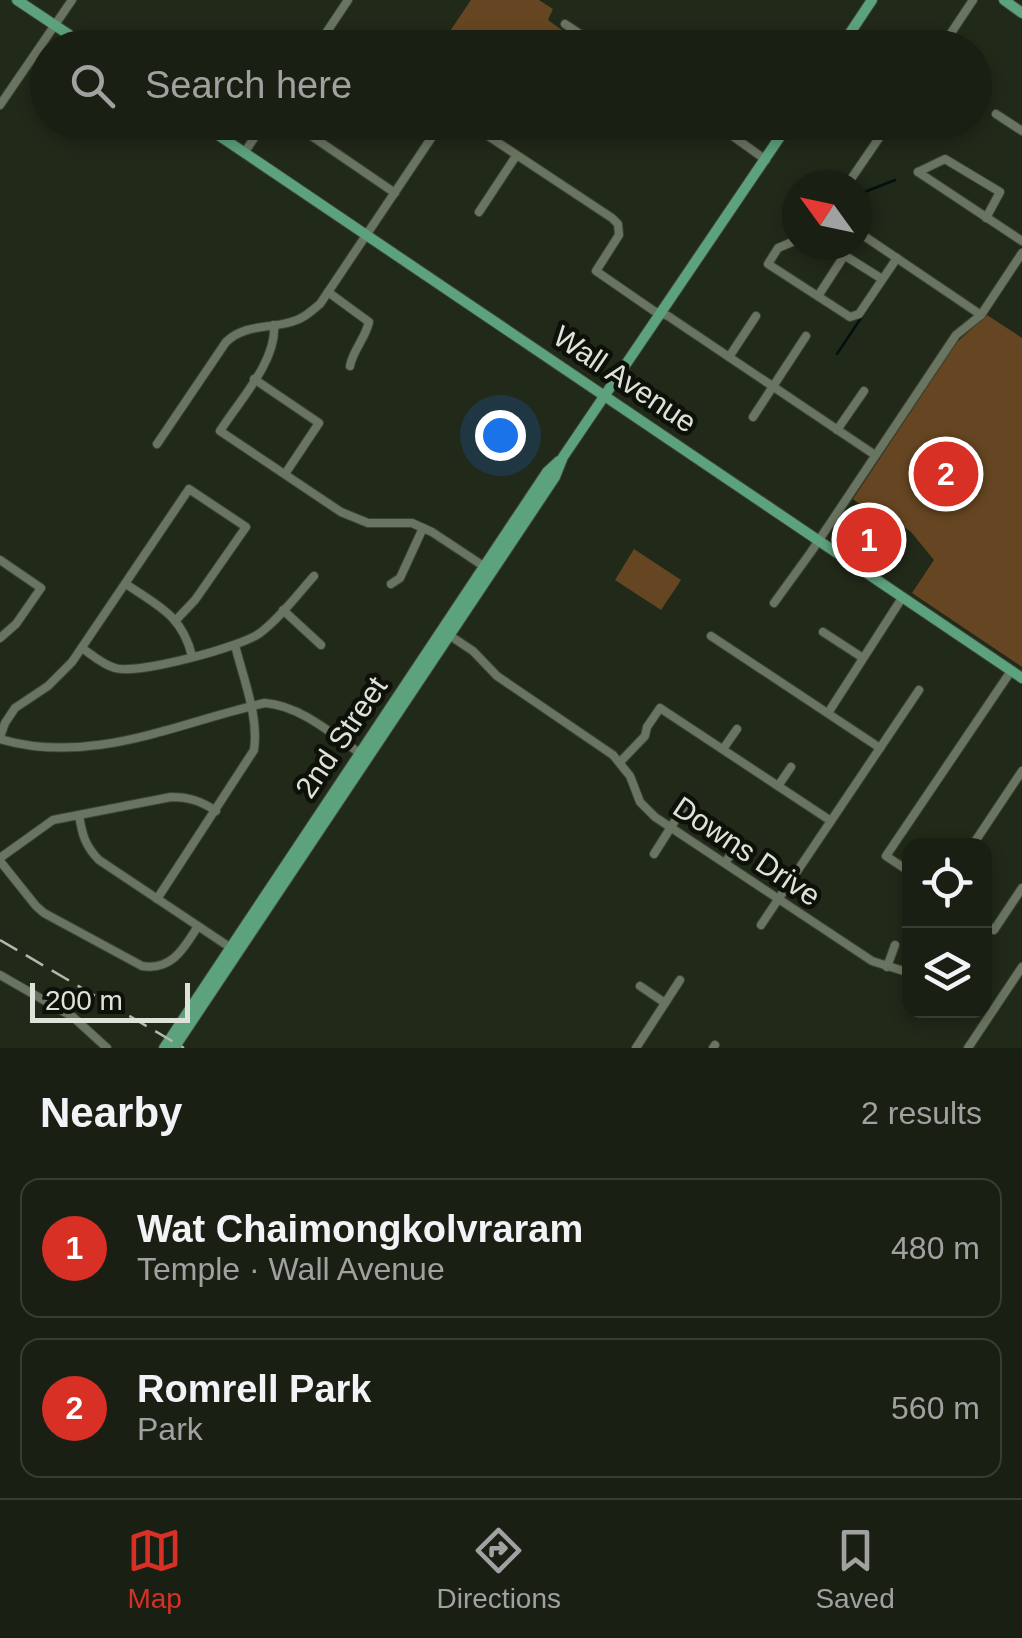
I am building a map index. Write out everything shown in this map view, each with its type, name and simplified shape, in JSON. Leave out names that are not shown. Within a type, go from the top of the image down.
[{"type":"main road","points":[[17,0],[62,30]]},
{"type":"main road","points":[[852,30],[872,0]]},
{"type":"main road","points":[[1004,0],[1022,12]]},
{"type":"main road","name":"Wall Avenue","points":[[224,140],[1022,678]]},
{"type":"main road","name":"2nd Street","points":[[164,1048],[234,950],[779,140]]},
{"type":"main road","name":"2nd Street","points":[[174,1048],[234,950]]},
{"type":"street","points":[[52,30],[72,0]]},
{"type":"street","points":[[328,30],[348,0]]},
{"type":"street","points":[[953,30],[973,0]]},
{"type":"street","points":[[564,24],[573,30]]},
{"type":"street","points":[[0,104],[30,61]]},
{"type":"street","points":[[996,114],[1022,131]]},
{"type":"street","points":[[244,154],[253,140]]},
{"type":"street","points":[[317,140],[395,193]]},
{"type":"street","points":[[157,444],[226,342],[245,329],[289,323],[320,304],[430,140]]},
{"type":"street","points":[[493,140],[618,224],[619,235],[596,271],[874,455]]},
{"type":"street","points":[[738,140],[766,160]]},
{"type":"street","points":[[857,170],[878,140]]},
{"type":"street","points":[[479,212],[516,156]]},
{"type":"street","points":[[986,218],[1000,192],[946,160],[918,172],[986,218],[1022,241]]},
{"type":"street","points":[[872,241],[981,314]]},
{"type":"street","points":[[782,246],[768,264],[850,317],[859,314],[897,258]]},
{"type":"street","points":[[774,603],[956,336],[981,314],[1022,254]]},
{"type":"street","points":[[818,296],[841,260]]},
{"type":"street","points":[[851,260],[882,279]]},
{"type":"street","points":[[328,292],[369,322],[350,366]]},
{"type":"street","points":[[729,357],[756,316]]},
{"type":"street","points":[[274,325],[271,354],[220,430],[354,519],[423,528],[488,569]]},
{"type":"street","points":[[753,417],[806,336]]},
{"type":"street","points":[[254,379],[319,423],[284,474]]},
{"type":"street","points":[[837,430],[864,391]]},
{"type":"street","points":[[176,619],[195,600],[246,526],[189,490],[82,648],[60,676],[15,708],[0,738],[58,749],[98,746],[265,703],[295,710],[364,756]]},
{"type":"street","points":[[391,584],[400,578],[423,528]]},
{"type":"street","points":[[0,560],[41,588],[16,624],[0,638]]},
{"type":"street","points":[[82,648],[107,665],[126,670],[235,645],[256,636],[314,576]]},
{"type":"street","points":[[126,584],[176,619],[192,656]]},
{"type":"street","points":[[828,713],[902,598]]},
{"type":"street","points":[[283,610],[321,645]]},
{"type":"street","points":[[823,632],[864,658]]},
{"type":"street","name":"Downs Drive","points":[[446,633],[474,652],[497,676],[620,762],[640,802],[671,828],[872,962],[902,971]]},
{"type":"street","points":[[711,636],[880,748]]},
{"type":"street","points":[[157,899],[254,750],[256,734],[235,645]]},
{"type":"street","points":[[902,867],[886,856],[1011,671]]},
{"type":"street","points":[[762,925],[919,690]]},
{"type":"street","points":[[620,762],[646,736],[660,708],[831,822]]},
{"type":"street","points":[[723,748],[736,728]]},
{"type":"street","points":[[778,786],[790,767]]},
{"type":"street","points":[[977,838],[1022,771]]},
{"type":"street","points":[[198,926],[176,958],[164,966],[142,966],[44,913],[0,859],[53,820],[186,797],[216,811]]},
{"type":"street","points":[[654,854],[686,806]]},
{"type":"street","points":[[79,815],[88,850],[234,950]]},
{"type":"street","points":[[724,863],[739,842]]},
{"type":"street","points":[[991,928],[994,930],[1022,888]]},
{"type":"street","points":[[886,966],[895,945]]},
{"type":"street","points":[[968,1048],[1022,968]]},
{"type":"street","points":[[0,975],[73,1016],[107,1048]]},
{"type":"street","points":[[640,1046],[680,980]]},
{"type":"street","points":[[640,986],[666,1003]]},
{"type":"street","points":[[992,1001],[997,1004]]},
{"type":"shaded area","points":[[471,0],[539,0],[553,9],[548,20],[562,30],[451,30]]},
{"type":"shaded area","points":[[987,315],[1022,338],[1022,667],[912,593],[934,560],[911,532],[884,514],[880,519],[853,499],[957,342]]},
{"type":"shaded area","points":[[634,549],[681,580],[661,610],[615,580]]},
{"type":"waterway","points":[[872,189],[895,180]]},
{"type":"waterway","points":[[837,354],[897,264]]},
{"type":"railway","points":[[0,940],[184,1048]]},
{"type":"place","name":"Romrell Park","points":[[946,474]]},
{"type":"place","name":"Wat Chaimongkolvraram","points":[[869,540]]}]
